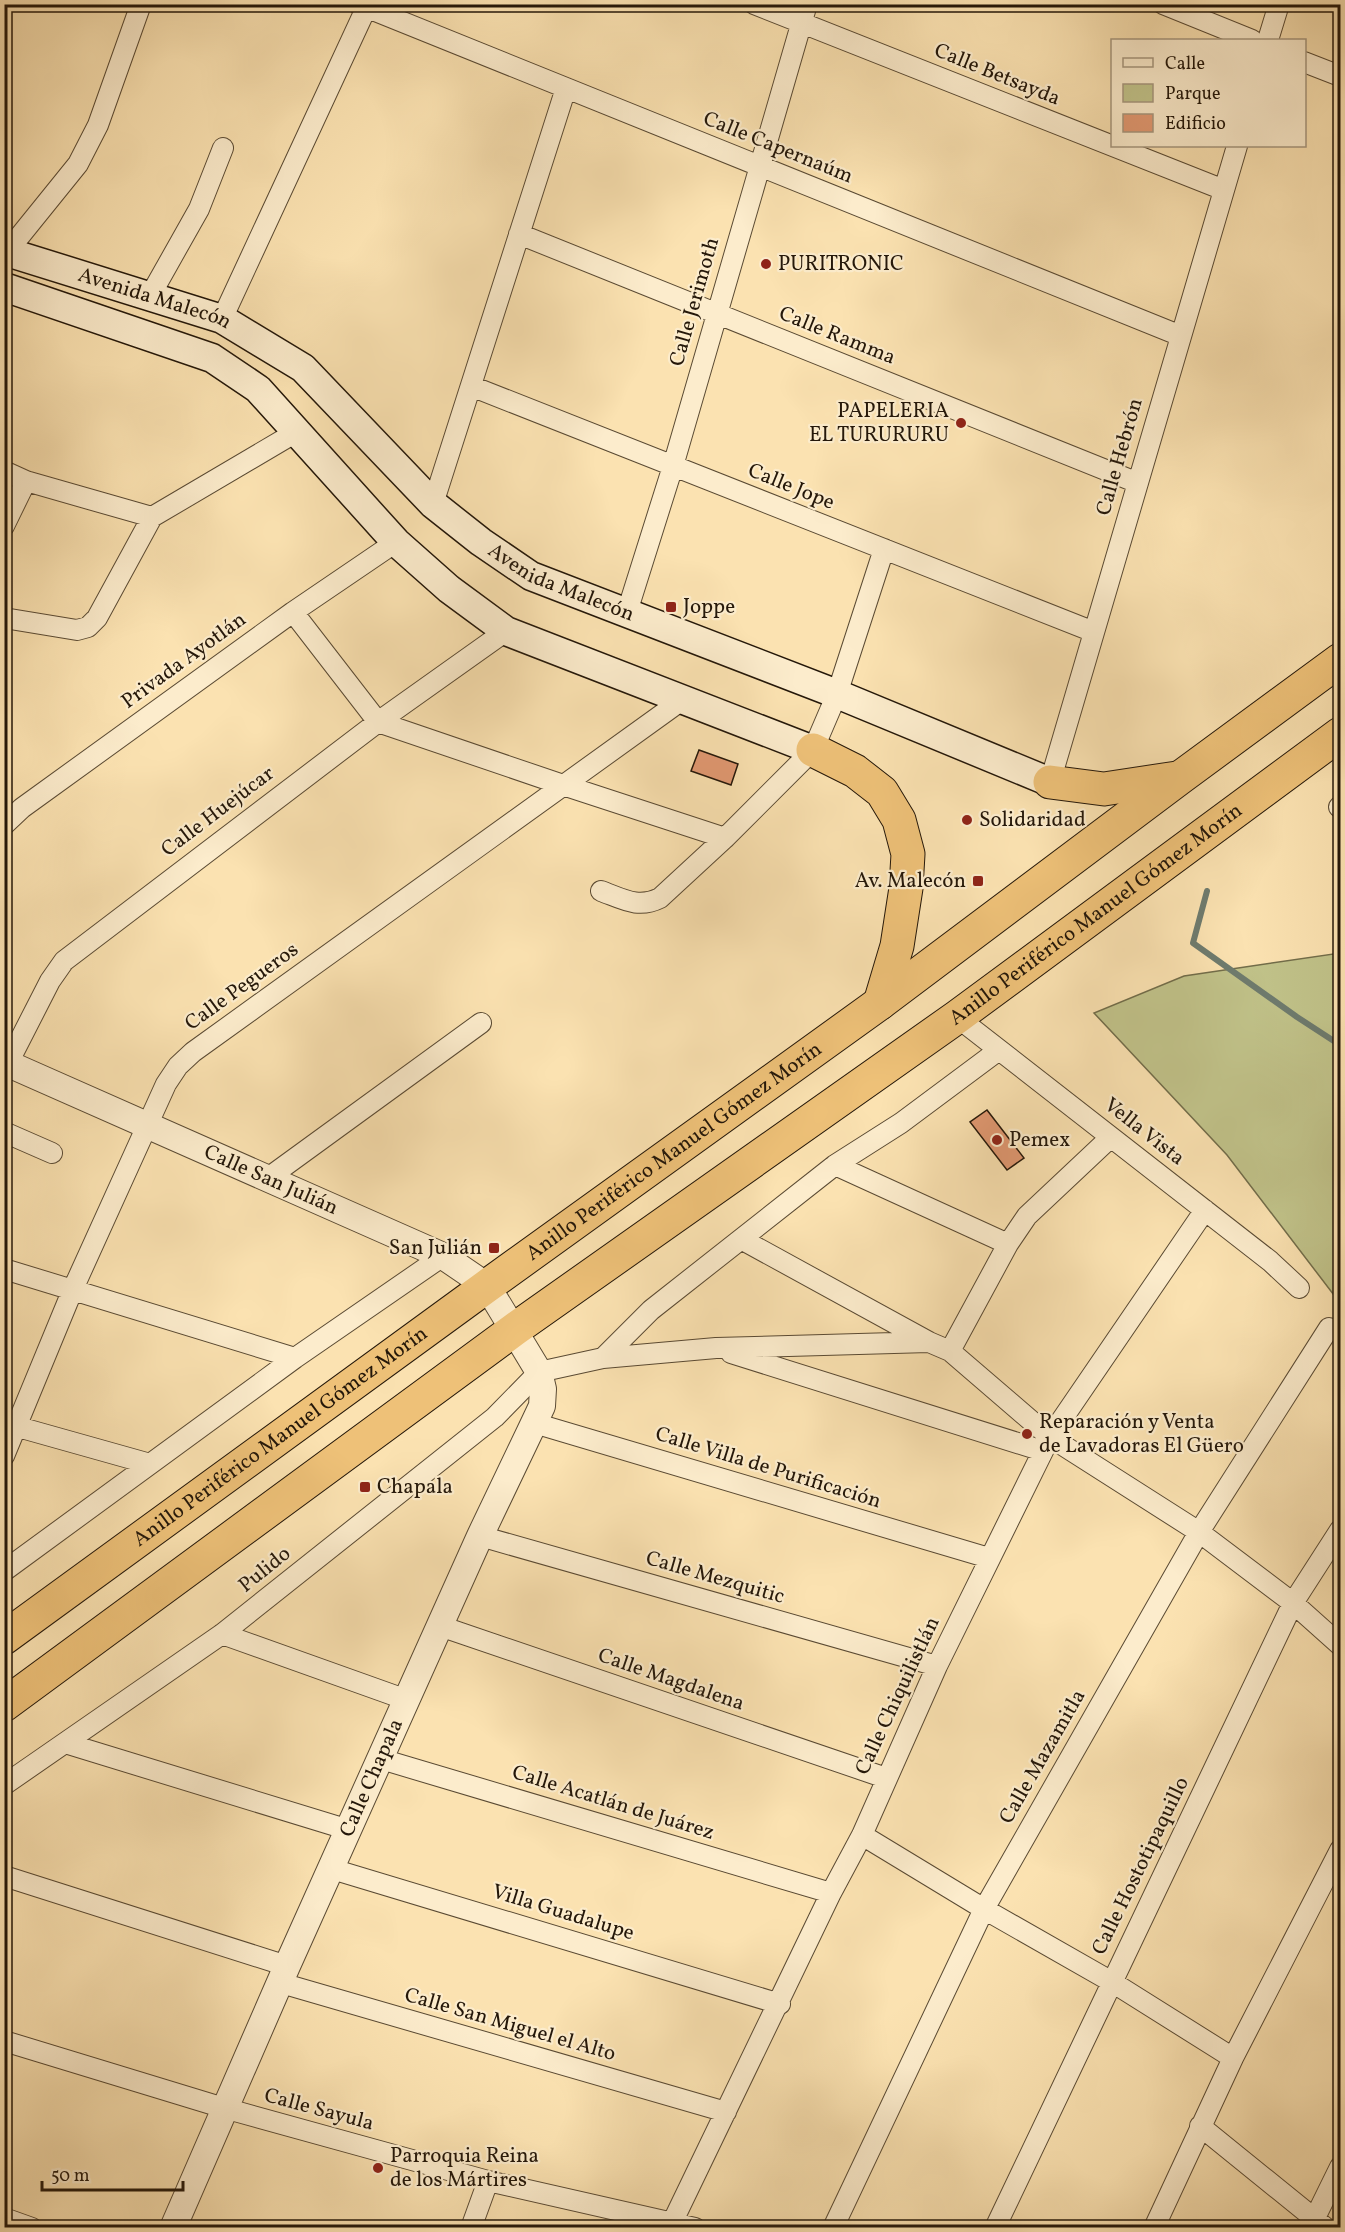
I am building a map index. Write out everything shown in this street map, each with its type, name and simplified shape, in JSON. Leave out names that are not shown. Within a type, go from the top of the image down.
[{"type":"highway","name":"Anillo Periférico Manuel Gómez Morín","points":[[4,1638],[880,1003],[1341,660]]},
{"type":"highway","name":"Anillo Periférico Manuel Gómez Morín","points":[[4,1705],[515,1329],[957,1017],[1341,734]]},
{"type":"highway","name":"Avenida Malecón","points":[[813,750],[855,771],[882,792],[899,820],[908,854],[906,888],[897,946],[880,1003]]},
{"type":"highway","name":"Avenida Malecón","points":[[1050,782],[1104,789],[1181,777]]},
{"type":"main road","name":"Avenida Malecón","points":[[8,243],[105,281],[222,319],[303,368],[433,504],[481,542],[531,576],[837,694],[1050,782]]},
{"type":"main road","name":"Avenida Malecón","points":[[4,287],[212,358],[258,389],[396,542],[450,590],[506,631],[813,750]]},
{"type":"street","points":[[8,243],[78,164],[98,125],[141,4]]},
{"type":"street","name":"Calle Betsayda","points":[[754,4],[1111,146]]},
{"type":"street","name":"Calle Jerimoth","points":[[627,612],[673,466],[807,4]]},
{"type":"street","points":[[1163,4],[1250,39]]},
{"type":"street","points":[[1268,39],[1279,4]]},
{"type":"street","points":[[222,319],[364,6]]},
{"type":"street","name":"Calle Capernaúm","points":[[364,6],[1181,336]]},
{"type":"street","points":[[1306,62],[1341,76]]},
{"type":"street","points":[[433,504],[566,88]]},
{"type":"street","name":"Calle Betsayda","points":[[1115,147],[1224,190]]},
{"type":"street","name":"Calle Hebrón","points":[[1050,782],[1237,147]]},
{"type":"street","points":[[150,296],[199,208],[223,148]]},
{"type":"street","name":"Calle Ramma","points":[[519,234],[1138,483]]},
{"type":"street","name":"Calle Jope","points":[[471,386],[1094,632]]},
{"type":"street","points":[[4,618],[77,630],[88,627],[96,618],[152,517],[298,431]]},
{"type":"street","points":[[4,471],[26,481],[152,517]]},
{"type":"street","points":[[4,526],[26,481]]},
{"type":"street","name":"Privada Ayotlán","points":[[4,825],[22,808],[293,612],[396,542]]},
{"type":"street","points":[[602,891],[634,903],[648,904],[660,898],[725,838],[813,750],[837,694],[884,549]]},
{"type":"street","points":[[293,612],[378,722],[725,838]]},
{"type":"street","name":"Calle Huejúcar","points":[[6,1065],[51,981],[64,962],[378,722],[506,631]]},
{"type":"street","name":"Calle Pegueros","points":[[4,1456],[11,1425],[166,1084],[178,1066],[192,1052],[682,700]]},
{"type":"street","name":"Vella Vista","points":[[957,1017],[1270,1261],[1299,1288]]},
{"type":"street","points":[[268,1178],[481,1023]]},
{"type":"street","points":[[603,1358],[651,1310],[835,1165],[901,1122],[999,1050]]},
{"type":"street","name":"Calle San Julián","points":[[6,1065],[148,1125],[443,1256],[487,1286],[515,1329]]},
{"type":"street","points":[[4,1132],[52,1153]]},
{"type":"street","points":[[950,1352],[1008,1244],[1027,1216],[1111,1137]]},
{"type":"street","points":[[835,1165],[1008,1244]]},
{"type":"street","name":"Calle Chiquilistlán","points":[[672,2223],[780,2004],[831,1893],[862,1835],[937,1666],[1047,1444],[1204,1210]]},
{"type":"street","points":[[741,1239],[950,1352],[1047,1444],[1199,1532],[1293,1603],[1341,1645]]},
{"type":"street","points":[[4,1571],[295,1358],[443,1256]]},
{"type":"street","points":[[4,1269],[295,1358]]},
{"type":"street","name":"Calle Mazamitla","points":[[833,2228],[984,1909],[1199,1532],[1329,1328]]},
{"type":"street","name":"Calle Chapala","points":[[173,2228],[224,2108],[480,1536],[542,1406],[543,1389],[539,1372],[515,1329]]},
{"type":"street","points":[[539,1372],[603,1358],[716,1348],[929,1342]]},
{"type":"street","points":[[716,1348],[1047,1444]]},
{"type":"street","name":"Pulido","points":[[4,1785],[222,1634],[495,1417],[539,1372]]},
{"type":"street","name":"Calle Villa de Purificación","points":[[534,1424],[989,1558]]},
{"type":"street","points":[[11,1425],[150,1464]]},
{"type":"street","name":"Calle Hostotipaquillo","points":[[995,2228],[1293,1603],[1341,1530]]},
{"type":"street","name":"Calle Mezquitic","points":[[480,1536],[937,1666]]},
{"type":"street","name":"Calle Magdalena","points":[[440,1626],[886,1778]]},
{"type":"street","points":[[222,1634],[407,1700]]},
{"type":"street","points":[[65,1743],[349,1830]]},
{"type":"street","name":"Calle Acatlán de Juárez","points":[[381,1759],[831,1893]]},
{"type":"street","points":[[862,1835],[984,1909],[1112,1982],[1233,2058]]},
{"type":"street","points":[[1154,2228],[1233,2058],[1341,1850]]},
{"type":"street","name":"Villa Guadalupe","points":[[332,1869],[780,2004]]},
{"type":"street","name":"Calle San Miguel el Alto","points":[[4,1876],[284,1974],[726,2112]]},
{"type":"street","name":"Calle Sayula","points":[[4,2041],[224,2108],[488,2181],[695,2228]]},
{"type":"street","points":[[1200,2126],[1317,2224],[1341,2167]]},
{"type":"street","points":[[471,2228],[488,2181]]},
{"type":"street","points":[[4,2218],[32,2228]]},
{"type":"green space","points":[[1340,953],[1340,1303],[1227,1155],[1094,1013],[1184,976]]},
{"type":"building","points":[[699,750],[738,764],[731,785],[691,771]]},
{"type":"building","name":"Pemex","points":[[987,1110],[1024,1158],[1007,1170],[970,1122]]},
{"type":"waterway","points":[[1207,891],[1193,943],[1340,1045]]},
{"type":"place","name":"PURITRONIC","points":[[766,264]]},
{"type":"place","name":"PAPELERIA EL TURURURU","points":[[961,423]]},
{"type":"place","name":"Joppe","points":[[671,607]]},
{"type":"place","name":"Solidaridad","points":[[967,820]]},
{"type":"place","name":"Av. Malecón","points":[[978,881]]},
{"type":"place","name":"Pemex","points":[[997,1140]]},
{"type":"place","name":"San Julián","points":[[494,1248]]},
{"type":"place","name":"Reparación y Venta de Lavadoras El Güero","points":[[1027,1434]]},
{"type":"place","name":"Chapala","points":[[365,1487]]},
{"type":"place","name":"Parroquia Reina de los Mártires","points":[[378,2168]]}]
